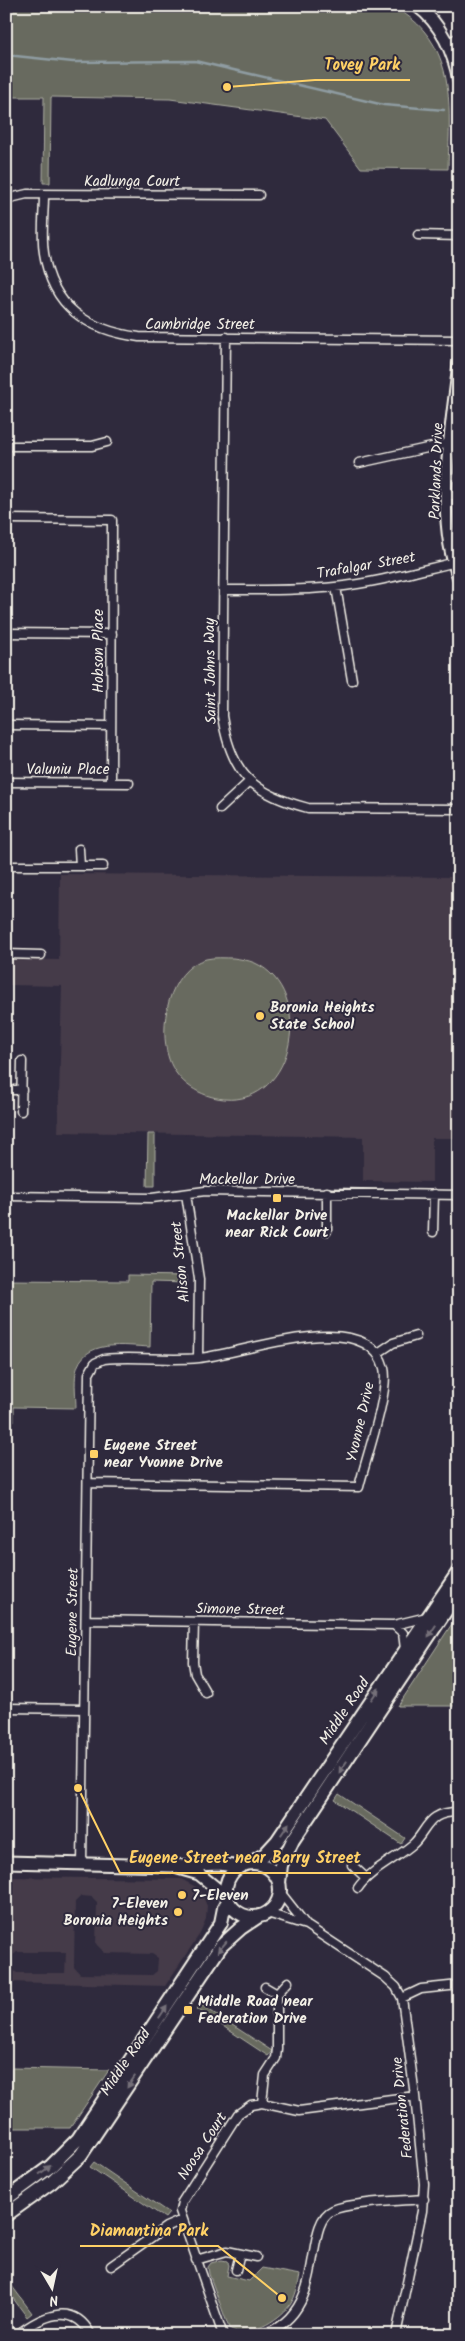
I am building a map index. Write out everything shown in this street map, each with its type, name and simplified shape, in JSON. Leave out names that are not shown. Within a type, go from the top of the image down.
[{"type":"main road","name":"Middle Road","points":[[245,1865],[265,1854],[277,1841],[459,1571]]},
{"type":"main road","name":"Middle Road","points":[[279,1887],[281,1865],[293,1840],[459,1590]]},
{"type":"main road","points":[[245,1865],[262,1865],[269,1869],[279,1887],[277,1902],[263,1915],[243,1916],[234,1910],[227,1899],[228,1880],[245,1865]]},
{"type":"main road","name":"Middle Road","points":[[6,2199],[51,2166],[78,2139],[221,1923],[227,1899]]},
{"type":"main road","name":"Middle Road","points":[[6,2215],[52,2182],[81,2155],[221,1946],[241,1928],[263,1915]]},
{"type":"street","points":[[417,6],[437,26],[448,42],[459,81]]},
{"type":"street","points":[[448,42],[459,37]]},
{"type":"street","name":"Kadlunga Court","points":[[6,198],[27,194],[259,195]]},
{"type":"street","name":"Cambridge Street","points":[[44,194],[43,251],[48,275],[60,297],[74,313],[92,326],[115,334],[139,337],[459,340]]},
{"type":"street","points":[[418,235],[459,236]]},
{"type":"street","name":"Saint Johns Way","points":[[226,337],[222,716],[226,741],[232,755],[250,781],[266,794],[284,802],[308,808],[459,809]]},
{"type":"street","name":"Parklands Drive","points":[[459,363],[450,444],[447,495],[452,563],[459,578]]},
{"type":"street","points":[[6,446],[92,446],[107,442]]},
{"type":"street","points":[[358,463],[450,444]]},
{"type":"street","points":[[447,495],[459,495]]},
{"type":"street","name":"Hobson Place","points":[[6,519],[112,520],[111,782]]},
{"type":"street","name":"Trafalgar Street","points":[[223,590],[281,590],[336,587],[393,577],[452,563]]},
{"type":"street","points":[[336,587],[352,680]]},
{"type":"street","points":[[6,633],[112,634]]},
{"type":"street","points":[[6,725],[111,726]]},
{"type":"street","points":[[220,808],[250,781]]},
{"type":"street","name":"Valuniu Place","points":[[6,782],[129,783]]},
{"type":"street","points":[[79,849],[80,866]]},
{"type":"street","points":[[6,866],[103,866]]},
{"type":"street","points":[[6,954],[41,955]]},
{"type":"street","points":[[21,1111],[22,1061]]},
{"type":"street","points":[[6,1090],[22,1090]]},
{"type":"street","name":"Mackellar Drive","points":[[6,1196],[152,1198],[205,1191],[459,1195]]},
{"type":"street","points":[[327,1231],[328,1192]]},
{"type":"street","name":"Alison Street","points":[[186,1194],[198,1279],[198,1358]]},
{"type":"street","points":[[433,1232],[434,1194]]},
{"type":"street","points":[[198,1358],[229,1354],[295,1339],[325,1336],[352,1337],[368,1344],[378,1353],[393,1343],[416,1336]]},
{"type":"street","name":"Yvonne Drive","points":[[88,1483],[358,1487],[385,1387],[384,1369],[378,1353]]},
{"type":"street","name":"Eugene Street","points":[[82,1864],[89,1374],[96,1363],[104,1359],[198,1358]]},
{"type":"street","name":"Simone Street","points":[[86,1620],[394,1625],[427,1618]]},
{"type":"street","points":[[194,1622],[193,1662],[195,1674],[206,1693]]},
{"type":"street","points":[[394,1625],[403,1633],[405,1649]]},
{"type":"street","points":[[6,1708],[84,1709]]},
{"type":"street","points":[[358,1888],[365,1877],[376,1872],[419,1839],[430,1821],[438,1815],[459,1812]]},
{"type":"street","points":[[6,1862],[171,1866],[245,1865]]},
{"type":"street","points":[[352,1865],[365,1877]]},
{"type":"street","points":[[171,1866],[199,1874],[227,1899]]},
{"type":"street","points":[[279,1887],[306,1925]]},
{"type":"street","points":[[263,1915],[306,1925],[385,1977],[396,1987],[402,1998],[421,1989],[459,1986]]},
{"type":"street","points":[[288,1982],[277,1994],[276,2058],[263,2083],[262,2103],[298,2111],[415,2096]]},
{"type":"street","points":[[265,1987],[277,1994]]},
{"type":"street","name":"Federation Drive","points":[[396,2335],[424,2199],[415,2096],[402,1998]]},
{"type":"street","name":"Noosa Court","points":[[223,2335],[180,2211],[182,2202],[238,2114],[251,2105],[262,2103]]},
{"type":"street","points":[[261,2335],[281,2325],[302,2302],[320,2225],[326,2214],[341,2208],[424,2199]]},
{"type":"street","points":[[111,2266],[166,2226],[182,2220]]},
{"type":"street","points":[[196,2260],[220,2252],[256,2257]]},
{"type":"street","points":[[236,2270],[240,2254]]},
{"type":"street","points":[[17,2335],[34,2321],[56,2314],[77,2319],[85,2325],[91,2335]]},
{"type":"shaded area","points":[[6,6],[394,6],[424,31],[434,46],[441,62],[446,79],[448,97],[448,169],[361,168],[325,120],[170,99],[51,97],[50,183],[43,183],[44,97],[6,97]]},
{"type":"shaded area","name":"Boronia Heights State School","points":[[60,874],[459,877],[459,1138],[432,1138],[432,1182],[363,1181],[363,1137],[58,1132],[62,986],[6,985],[6,959],[59,960]]},
{"type":"shaded area","points":[[233,958],[255,963],[274,977],[286,997],[291,1020],[289,1044],[281,1066],[268,1084],[248,1096],[224,1099],[199,1092],[184,1082],[173,1068],[169,1059],[165,1031],[169,1001],[183,974],[193,965],[206,959]]},
{"type":"shaded area","points":[[148,1134],[155,1134],[155,1186],[147,1186]]},
{"type":"shaded area","points":[[128,1275],[187,1276],[187,1283],[151,1282],[150,1347],[106,1346],[96,1349],[80,1361],[76,1372],[76,1408],[14,1407],[14,1421],[6,1421],[6,1280],[128,1281]]},
{"type":"shaded area","points":[[459,1613],[459,1706],[398,1706]]},
{"type":"shaded area","points":[[339,1794],[405,1838],[401,1844],[335,1800]]},
{"type":"shaded area","points":[[6,1877],[181,1879],[200,1889],[207,1906],[206,1919],[199,1935],[165,1986],[6,1982]],"holes":[[[81,1896],[92,1897],[97,1902],[96,1944],[105,1953],[152,1954],[158,1958],[157,1971],[152,1975],[80,1974],[74,1967],[75,1902]],[[17,1952],[66,1952],[65,1973],[17,1973],[11,1968],[12,1956]]]},
{"type":"shaded area","points":[[200,2004],[272,2051],[268,2056],[197,2009]]},
{"type":"shaded area","points":[[12,2068],[109,2070],[70,2128],[11,2128]]},
{"type":"shaded area","points":[[94,2162],[169,2213],[165,2218],[90,2167]]},
{"type":"shaded area","points":[[222,2260],[227,2261],[229,2265],[227,2276],[249,2281],[262,2268],[300,2275],[290,2305],[278,2317],[262,2327],[245,2331],[229,2328],[208,2267],[211,2263]]},
{"type":"shaded area","points":[[6,2278],[32,2313],[27,2317],[6,2289]]},
{"type":"waterway","points":[[6,55],[73,62],[195,61],[384,105],[444,110]]},
{"type":"place","name":"Tovey Park","points":[[227,87]]},
{"type":"place","name":"Boronia Heights State School","points":[[260,1016]]},
{"type":"place","name":"Mackellar Drive near Rick Court","points":[[277,1198]]},
{"type":"place","name":"Eugene Street near Yvonne Drive","points":[[94,1454]]},
{"type":"place","name":"Eugene Street near Barry Street","points":[[78,1788]]},
{"type":"place","name":"7-Eleven","points":[[182,1895]]},
{"type":"place","name":"7-Eleven Boronia Heights","points":[[178,1912]]},
{"type":"place","name":"Middle Road near Federation Drive","points":[[188,2010]]},
{"type":"place","name":"Diamantina Park","points":[[282,2298]]}]
